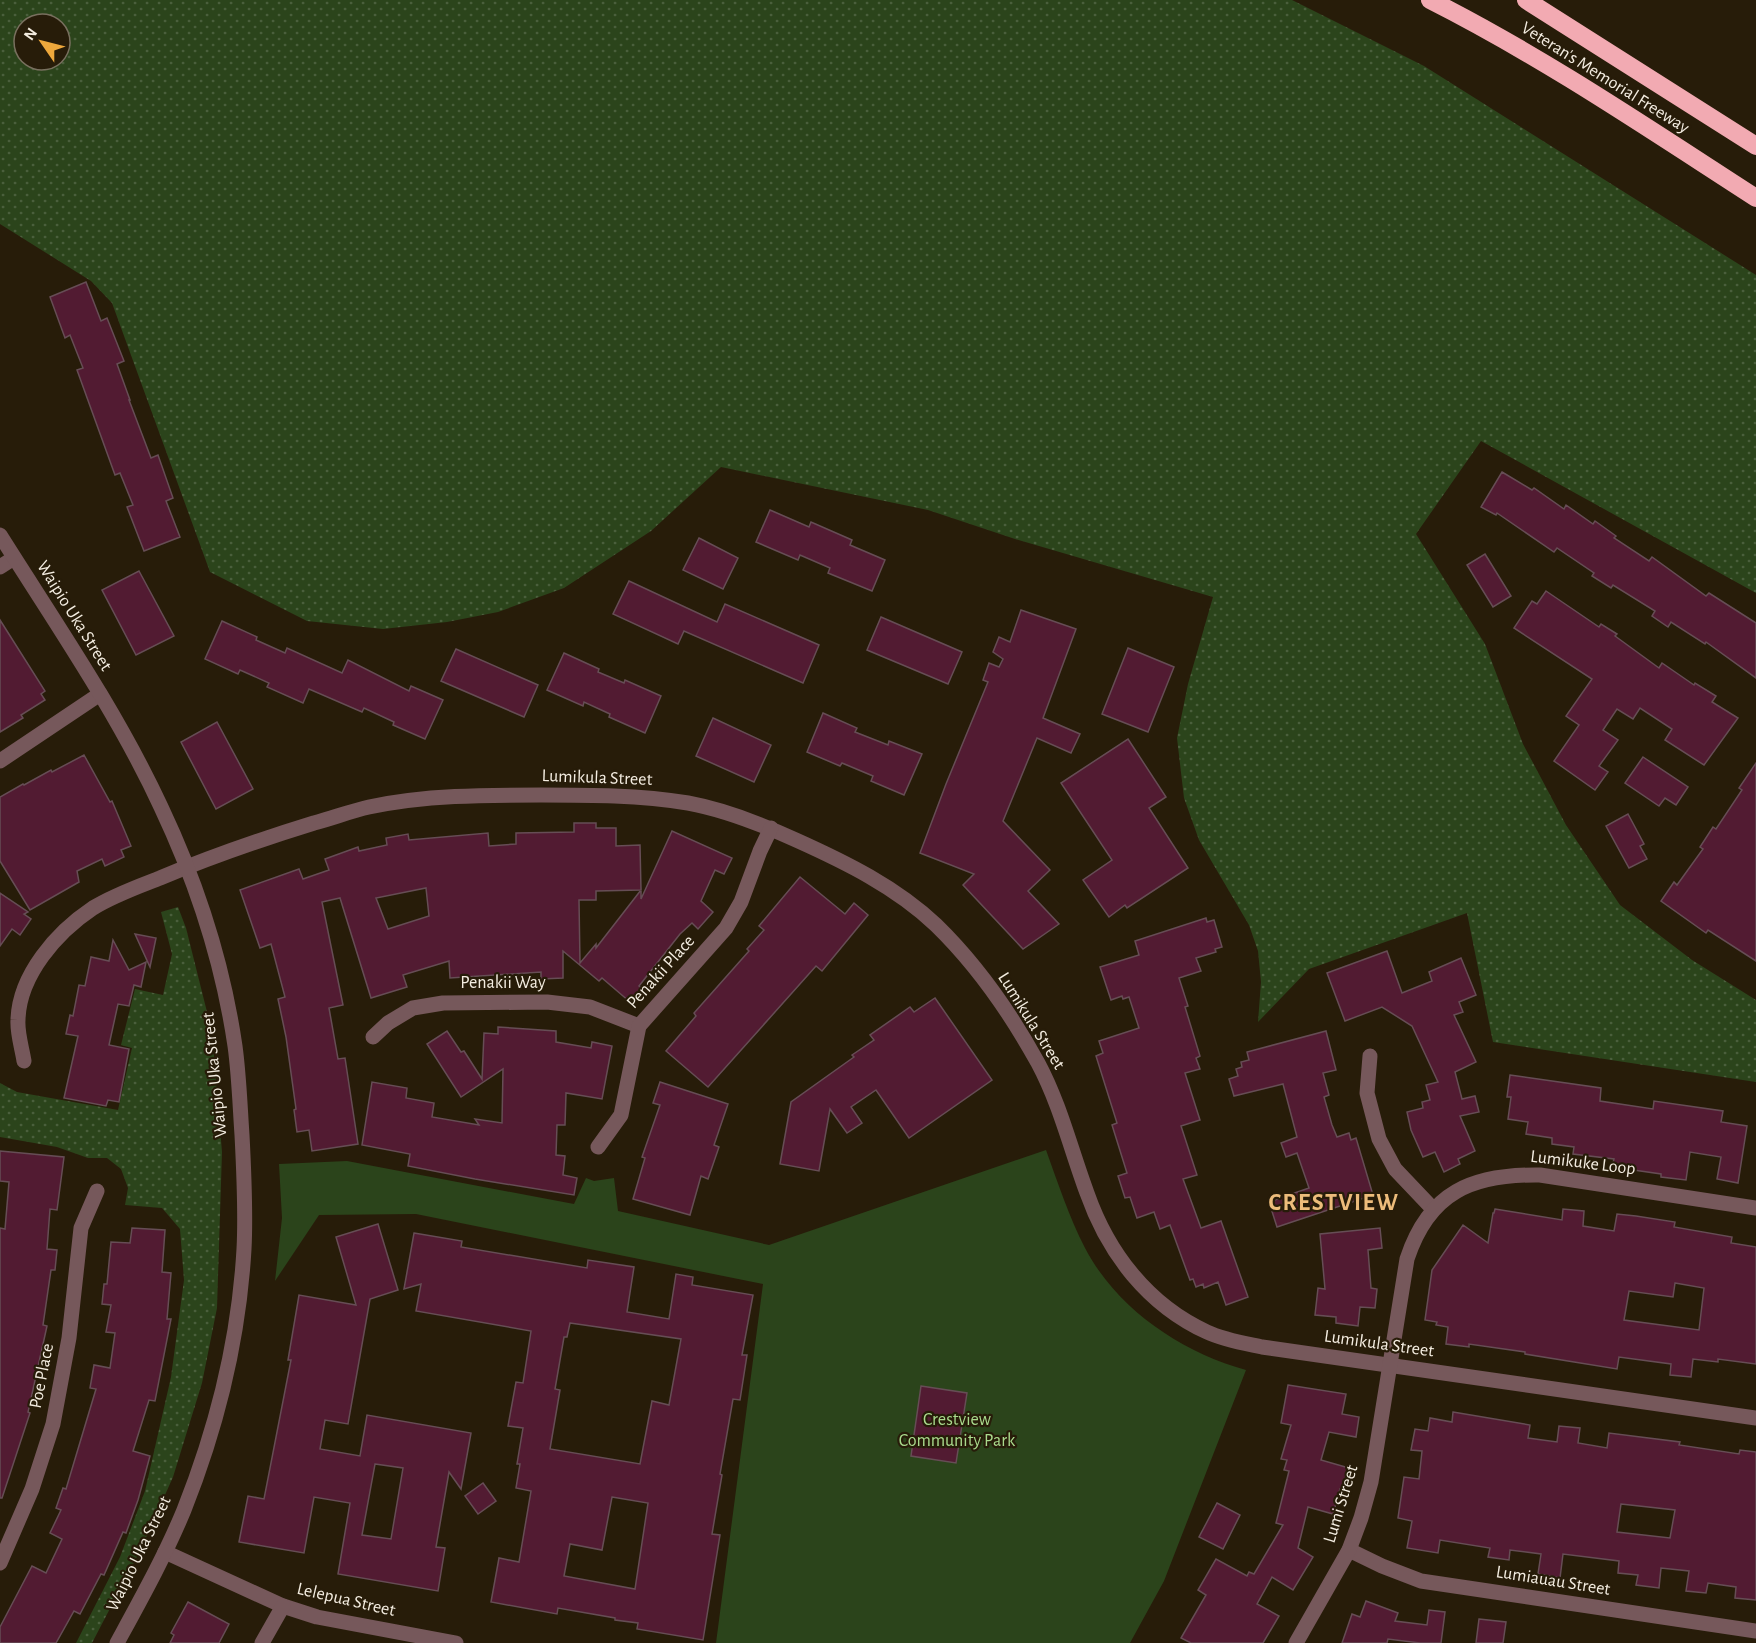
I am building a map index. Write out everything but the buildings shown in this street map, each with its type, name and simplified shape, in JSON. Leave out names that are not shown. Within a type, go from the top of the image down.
[{"type":"highway","name":"Veteran's Memorial Freeway","points":[[1430,0],[1477,24],[1583,88],[1756,198]]},
{"type":"highway","name":"Veteran's Memorial Freeway","points":[[1526,0],[1756,146]]},
{"type":"street","name":"Waipio Uka Street","points":[[0,535],[100,694],[162,807],[187,867],[211,942],[236,1049],[244,1178],[244,1249],[232,1343],[223,1385],[201,1461],[184,1509],[165,1552],[117,1643]]},
{"type":"street","points":[[0,567],[14,558]]},
{"type":"street","points":[[0,761],[100,694]]},
{"type":"street","name":"Lumikula Street","points":[[24,1061],[18,1021],[23,990],[39,961],[60,936],[91,910],[120,893],[275,835],[368,807],[450,797],[605,795],[658,799],[725,811],[771,828],[846,862],[907,902],[935,924],[962,953],[1010,1018],[1038,1063],[1057,1106],[1089,1198],[1105,1235],[1125,1268],[1148,1292],[1179,1316],[1207,1332],[1234,1341],[1756,1418]]},
{"type":"street","name":"Penakii Place","points":[[598,1147],[621,1115],[639,1026],[726,928],[741,902],[771,828]]},
{"type":"street","name":"Penakii Way","points":[[373,1036],[388,1023],[412,1008],[442,1003],[558,1003],[590,1007],[639,1026]]},
{"type":"street","points":[[1370,1056],[1367,1093],[1379,1139],[1395,1169],[1433,1209]]},
{"type":"street","name":"Lumikuke Loop","points":[[1390,1365],[1407,1259],[1414,1237],[1433,1209],[1455,1191],[1510,1174],[1540,1175],[1756,1208]]},
{"type":"street","name":"Poe Place","points":[[0,1563],[32,1489],[53,1424],[69,1338],[81,1228],[97,1191]]},
{"type":"street","name":"Lumi Street","points":[[1296,1643],[1349,1550],[1361,1518],[1371,1482],[1390,1365]]},
{"type":"street","name":"Lumiauau Street","points":[[1349,1550],[1421,1581],[1756,1631]]},
{"type":"street","name":"Lelepua Street","points":[[165,1552],[283,1606],[317,1617],[456,1643]]},
{"type":"street","points":[[261,1643],[283,1606]]},
{"type":"green space","points":[[0,0],[1292,0],[1424,66],[1756,275],[1756,593],[1481,441],[1416,534],[1485,644],[1523,744],[1566,825],[1620,905],[1692,960],[1756,1000],[1756,1082],[1493,1042],[1467,913],[1309,969],[1258,1022],[1261,982],[1258,951],[1249,925],[1199,840],[1184,798],[1177,738],[1188,684],[1213,597],[1015,539],[928,510],[721,467],[651,531],[564,588],[498,612],[447,622],[383,629],[307,621],[210,572],[112,303],[91,281],[0,224]]},
{"type":"green space","points":[[178,907],[186,928],[212,1032],[222,1152],[217,1308],[202,1383],[173,1477],[141,1549],[92,1643],[76,1643],[120,1557],[145,1491],[171,1377],[184,1280],[180,1229],[162,1208],[125,1205],[128,1188],[121,1169],[107,1158],[88,1158],[57,1147],[0,1137],[0,1083],[17,1092],[118,1110],[132,1048],[121,1045],[135,989],[163,995],[172,954],[161,912]]},
{"type":"green space","name":"Crestview Community Park","points":[[1046,1150],[1079,1236],[1098,1270],[1115,1290],[1133,1309],[1175,1340],[1198,1352],[1246,1370],[1164,1581],[1130,1643],[716,1643],[763,1284],[416,1214],[319,1215],[275,1281],[282,1218],[279,1164],[347,1161],[574,1204],[586,1178],[594,1181],[614,1178],[618,1211],[769,1245]]},
{"type":"district","name":"CRESTVIEW","points":[[1334,1203]]}]
